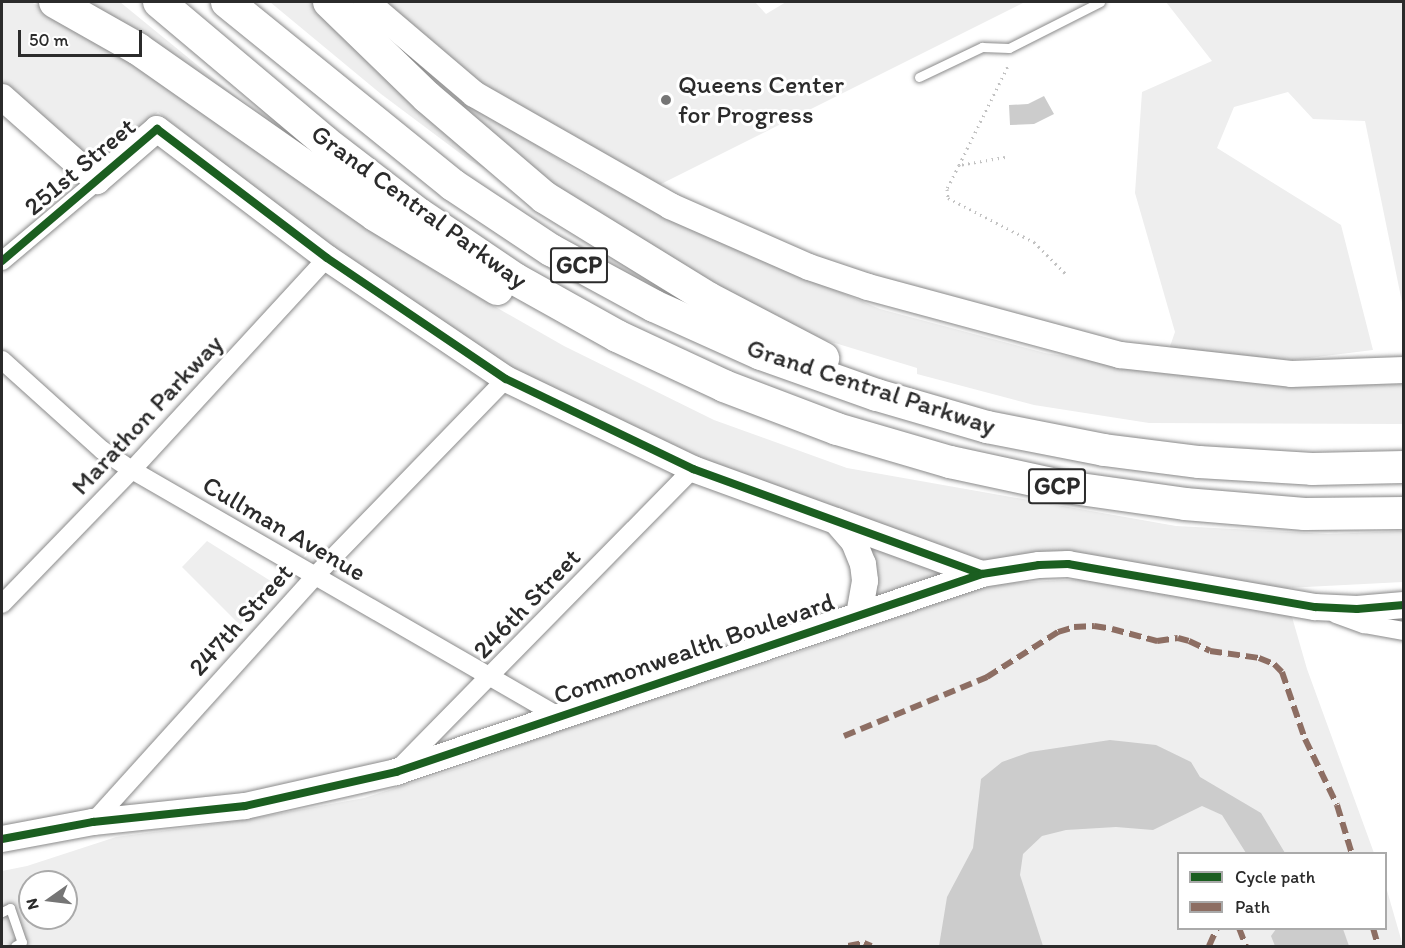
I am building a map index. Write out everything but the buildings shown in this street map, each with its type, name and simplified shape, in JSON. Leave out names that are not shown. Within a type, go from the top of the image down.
[{"type":"highway","points":[[55,2],[138,49],[375,215],[458,267],[544,315],[638,355],[724,386]]},
{"type":"highway","name":"Grand Central Parkway","points":[[159,2],[325,142],[419,214],[515,279],[617,336],[724,386],[837,429],[927,456],[1066,488],[1185,504],[1305,514],[1404,513]]},
{"type":"highway","name":"Grand Central Parkway","points":[[226,2],[453,185],[551,250],[654,306],[761,354],[877,395],[987,427],[1104,450],[1199,462],[1312,469],[1404,467]]},
{"type":"highway","points":[[329,2],[427,97],[544,197],[698,292],[792,343],[876,384],[987,427]]},
{"type":"street","points":[[366,2],[474,94],[670,206],[809,267],[868,287],[1120,355],[1292,374],[1404,370]]},
{"type":"street","points":[[2,97],[97,181]]},
{"type":"street","name":"251st Street","points":[[2,261],[157,129],[327,258]]},
{"type":"street","points":[[327,258],[506,379],[693,469],[982,574]]},
{"type":"street","name":"Marathon Parkway","points":[[2,604],[132,470],[327,258]]},
{"type":"street","name":"Cullman Avenue","points":[[2,360],[102,450],[132,470],[560,717]]},
{"type":"street","name":"247th Street","points":[[93,822],[315,576],[506,379]]},
{"type":"street","name":"246th Street","points":[[396,772],[693,469]]},
{"type":"street","points":[[836,520],[854,542],[863,564],[865,581],[859,615]]},
{"type":"street","name":"Commonwealth Boulevard","points":[[2,839],[93,822],[246,806],[396,772],[982,574],[1039,565],[1068,564],[1315,607],[1402,618]]},
{"type":"lane","points":[[919,77],[982,47],[1009,48],[1100,2]]},
{"type":"lane","points":[[2,912],[10,909],[22,942],[15,946]]},
{"type":"path","points":[[1009,64],[947,189],[948,198],[1034,242],[1066,274]]},
{"type":"path","points":[[959,165],[1005,157]]},
{"type":"shaded area","points":[[2,2],[30,2],[50,10],[178,89],[341,211],[452,282],[564,346],[714,420],[847,468],[1176,526],[1328,534],[1403,531],[1403,582],[1286,588],[968,560],[692,461],[513,371],[297,222],[158,112],[102,161],[93,165],[2,86]]},
{"type":"shaded area","points":[[69,2],[120,2],[262,118]]},
{"type":"shaded area","points":[[270,2],[317,2],[534,196],[469,160],[381,94]]},
{"type":"shaded area","name":"Queens Center for Progress","points":[[366,2],[755,2],[766,14],[786,2],[1025,2],[653,188],[462,75]]},
{"type":"shaded area","points":[[1166,2],[1403,2],[1403,307],[1365,121],[1313,119],[1288,92],[1234,107],[1217,148],[1341,225],[1373,350],[1292,360],[1168,352],[1175,332],[1135,193],[1142,92],[1212,61]]},
{"type":"shaded area","points":[[391,39],[494,117],[580,173],[730,245],[880,309],[1045,353],[1198,377],[1352,385],[1403,384],[1403,424],[1149,423],[1034,405],[917,374],[917,368],[812,336],[656,251],[543,178],[386,44]]},
{"type":"shaded area","points":[[1044,96],[1054,114],[1034,124],[1010,125],[1009,105],[1028,104]]},
{"type":"shaded area","points":[[207,541],[277,585],[240,625],[182,567]]},
{"type":"shaded area","points":[[870,546],[948,573],[878,599],[872,597],[877,578],[876,562]]},
{"type":"shaded area","points":[[1100,578],[1290,610],[1307,669],[1374,852],[1177,852],[1177,930],[1387,930],[1387,890],[1403,946],[2,946],[2,871],[27,866],[116,837],[237,821],[364,798],[477,762],[593,717],[788,656],[992,584]]},
{"type":"shaded area","points":[[1110,740],[1156,745],[1191,762],[1200,777],[1261,813],[1284,852],[1245,852],[1222,815],[1202,806],[1153,830],[1116,827],[1066,830],[1042,836],[1023,854],[1020,875],[1043,946],[939,946],[947,897],[973,848],[981,779],[1002,762],[1030,752]]},
{"type":"shaded area","points":[[1275,930],[1343,930],[1349,946],[1275,946],[1271,936]]},
{"type":"marked path","points":[[844,736],[987,677],[1058,632],[1074,627],[1094,626],[1112,629],[1157,641],[1178,638],[1210,651],[1259,658],[1274,664],[1282,672],[1305,739],[1337,805],[1351,852]]},
{"type":"marked path","points":[[1209,946],[1216,930]]},
{"type":"marked path","points":[[1240,930],[1246,946]]},
{"type":"marked path","points":[[1374,930],[1378,946]]},
{"type":"marked path","points":[[848,946],[864,943],[871,946]]},
{"type":"cycle path","points":[[2,261],[157,129],[327,258],[506,379],[693,469],[982,574]]},
{"type":"cycle path","points":[[2,839],[93,822],[245,806],[396,772],[982,574],[1039,565],[1068,564],[1315,607],[1357,609],[1404,605]]},
{"type":"place","name":"Queens Center for Progress","points":[[666,100]]}]
